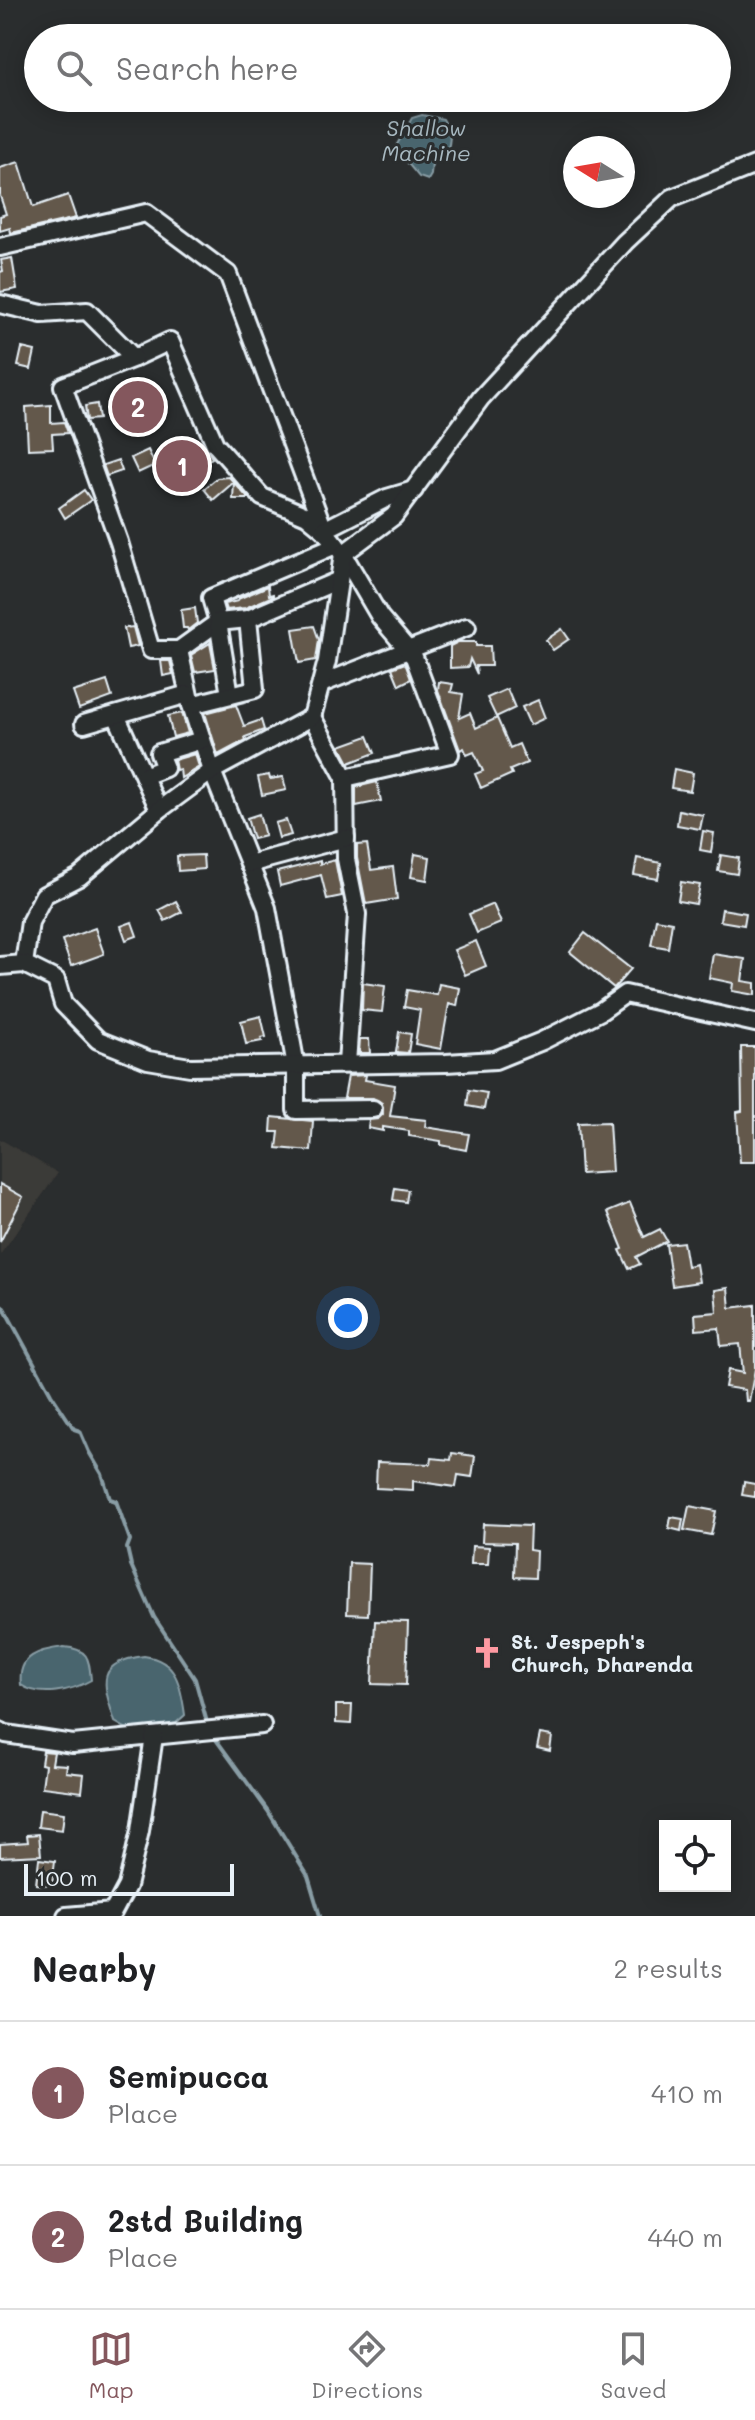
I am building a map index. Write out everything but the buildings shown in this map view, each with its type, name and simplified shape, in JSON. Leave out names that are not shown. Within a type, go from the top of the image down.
[{"type":"street","points":[[230,695],[211,598],[340,550],[394,516],[481,398],[625,242],[672,198],[755,165]]},
{"type":"street","points":[[0,247],[146,213],[228,274],[324,530]]},
{"type":"street","points":[[0,304],[42,314],[87,311],[134,358]]},
{"type":"street","points":[[339,580],[248,619],[218,622],[179,650],[151,650],[119,542],[63,386],[170,341],[215,444],[262,497],[307,516],[324,530],[340,550],[380,617],[414,657],[450,754],[345,778]]},
{"type":"street","points":[[324,530],[387,498],[414,490]]},
{"type":"street","points":[[340,550],[339,580],[321,684],[312,717],[345,778],[346,859],[357,914],[347,1064]]},
{"type":"street","points":[[84,724],[116,715],[255,689],[248,619]]},
{"type":"street","points":[[321,684],[467,627]]},
{"type":"street","points":[[179,650],[190,700],[212,771],[267,908],[296,1066],[296,1110],[373,1109]]},
{"type":"street","points":[[116,715],[159,810]]},
{"type":"street","points":[[24,964],[30,922],[44,895],[79,877],[159,810],[212,771],[312,717]]},
{"type":"street","points":[[144,776],[165,768],[159,753],[202,740]]},
{"type":"street","points":[[249,864],[346,838]]},
{"type":"street","points":[[0,966],[24,964],[56,980],[63,1004],[98,1040],[148,1060],[190,1067],[495,1060],[542,1041],[625,994],[755,1023]]},
{"type":"street","points":[[0,1731],[73,1744],[262,1725]]},
{"type":"street","points":[[76,1915],[113,1912],[127,1886],[140,1831],[154,1736]]},
{"type":"shaded area","points":[[0,1139],[58,1173],[0,1255]]},
{"type":"water","name":"Shallow Machine","points":[[422,115],[443,119],[450,138],[447,149],[432,163],[428,180],[419,177],[395,148],[412,118]]},
{"type":"water","points":[[64,1647],[78,1650],[86,1656],[91,1680],[56,1692],[37,1691],[21,1685],[23,1667],[32,1656]]},
{"type":"water","points":[[144,1656],[164,1663],[175,1676],[185,1715],[176,1723],[127,1729],[115,1722],[107,1696],[106,1677],[117,1664]]},
{"type":"waterway","points":[[0,1305],[51,1394],[74,1429],[80,1431],[102,1474],[110,1499],[116,1501],[130,1540],[127,1548],[131,1565],[154,1617],[195,1679],[208,1726]]},
{"type":"waterway","points":[[212,1734],[268,1811],[308,1876],[320,1916]]},
{"type":"place","name":"2std Building","points":[[138,407]]},
{"type":"place","name":"Semipucca","points":[[182,466]]},
{"type":"place","name":"St. Jespeph's Church, Dharenda","points":[[487,1653]]}]
